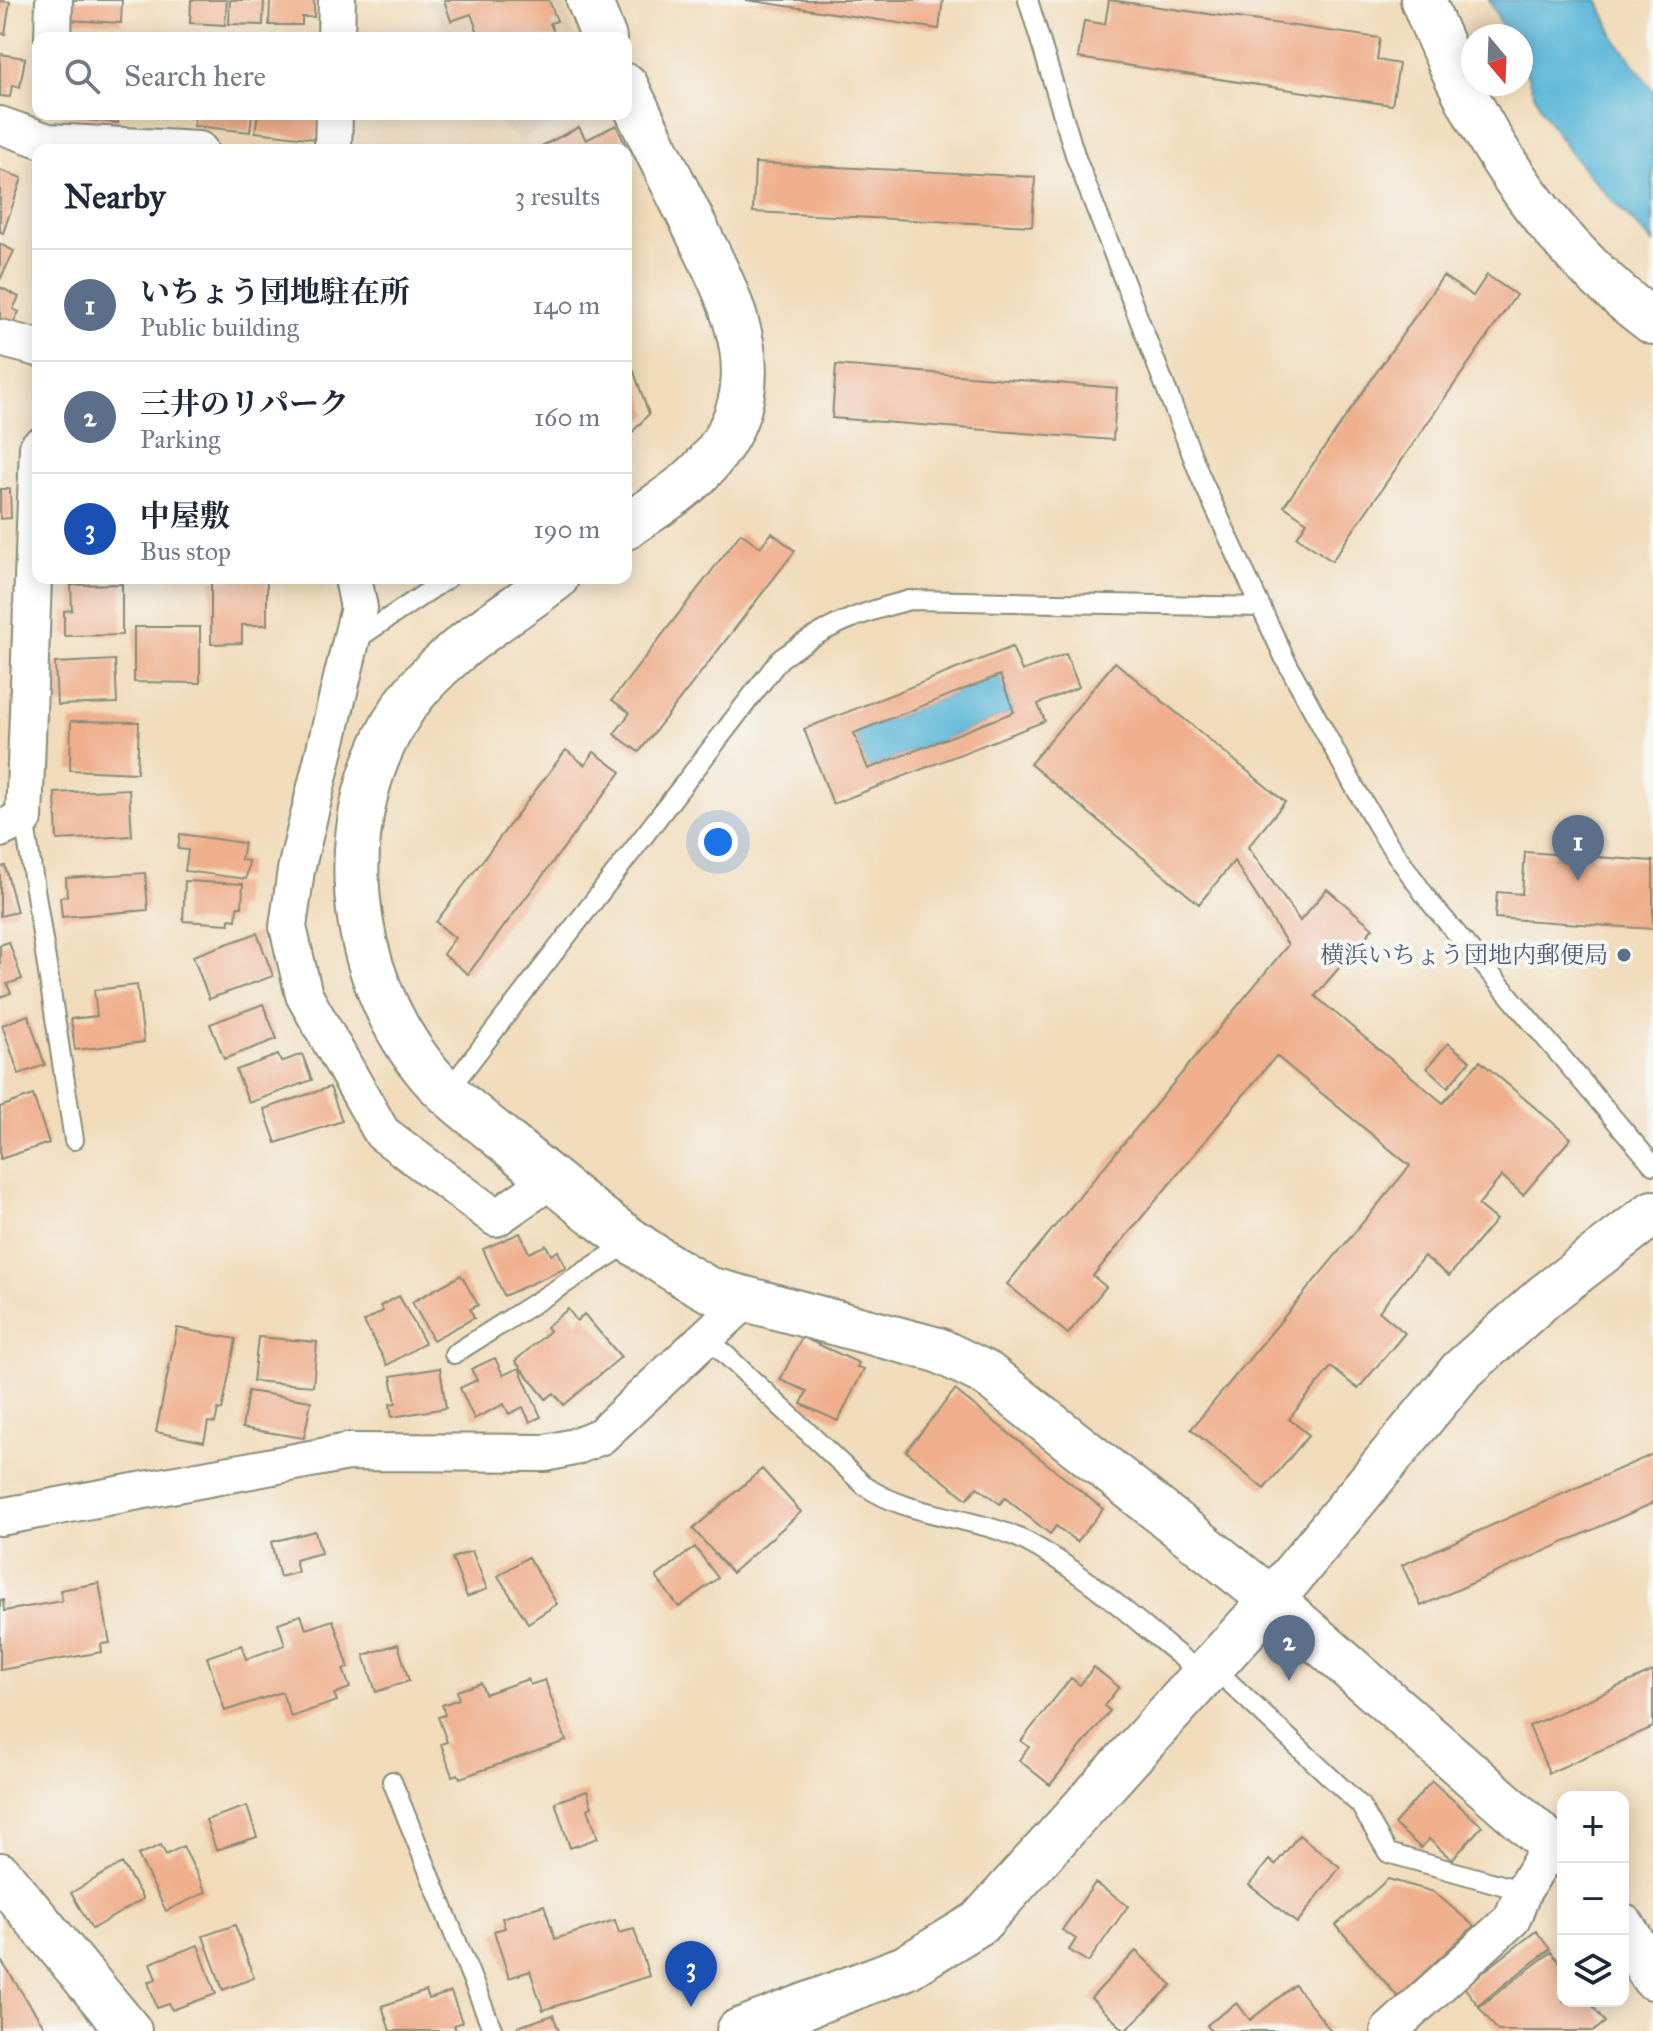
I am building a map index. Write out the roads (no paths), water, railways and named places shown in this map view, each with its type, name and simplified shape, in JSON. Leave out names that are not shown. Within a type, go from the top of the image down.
[{"type":"street","points":[[53,32],[54,0]]},
{"type":"street","points":[[336,32],[337,0]]},
{"type":"street","points":[[589,0],[602,32]]},
{"type":"street","points":[[1423,0],[1449,63],[1497,155],[1566,246],[1619,297],[1653,322]]},
{"type":"street","points":[[632,98],[727,293],[744,350],[744,379],[735,418],[709,461],[693,479],[632,523]]},
{"type":"street","points":[[333,144],[334,120]]},
{"type":"street","points":[[0,125],[49,135],[139,144]]},
{"type":"street","points":[[0,338],[32,346]]},
{"type":"street","points":[[12,824],[34,584]]},
{"type":"street","points":[[354,584],[359,608],[296,870],[288,927],[304,995],[382,1133],[496,1218],[551,1180]]},
{"type":"street","points":[[548,584],[439,666],[420,687],[386,739],[364,798],[357,852],[363,937],[397,1025],[429,1074],[447,1092],[551,1180],[678,1273],[708,1289],[749,1297],[963,1360],[987,1374],[1272,1600],[1557,1850],[1523,1891],[1512,1919],[1389,2031]]},
{"type":"street","points":[[765,2027],[905,1968],[979,1923],[1272,1600],[1461,1371],[1545,1296],[1653,1213]]},
{"type":"street","points":[[0,1517],[348,1452],[546,1453],[574,1447],[601,1436],[749,1297]]},
{"type":"street","points":[[0,1875],[129,2031]]},
{"type":"street","points":[[1628,1935],[1653,1977]]},
{"type":"lane","points":[[1028,0],[1082,172],[1201,478],[1284,657],[1386,840],[1429,901],[1653,1165]]},
{"type":"lane","points":[[352,643],[439,584]]},
{"type":"lane","points":[[447,1092],[780,659],[818,631],[866,611],[910,600],[1261,607]]},
{"type":"lane","points":[[12,824],[74,1140]]},
{"type":"lane","points":[[454,1354],[634,1241]]},
{"type":"lane","points":[[708,1338],[874,1493],[1025,1541],[1057,1560],[1209,1671],[1360,1805],[1388,1853],[1523,1891]]},
{"type":"lane","points":[[392,1781],[493,2031]]},
{"type":"water","points":[[1489,0],[1598,0],[1614,37],[1653,90],[1653,243],[1589,174],[1549,122],[1533,91],[1533,24],[1501,24]]},
{"type":"water","points":[[1000,675],[1014,712],[868,769],[854,733]]},
{"type":"place","name":"いちょう団地駐在所","points":[[1578,881]]},
{"type":"place","name":"横浜いちょう団地内郵便局","points":[[1624,955]]},
{"type":"place","name":"三井のリパーク","points":[[1289,1681]]},
{"type":"place","name":"中屋敷","points":[[691,2007]]}]
